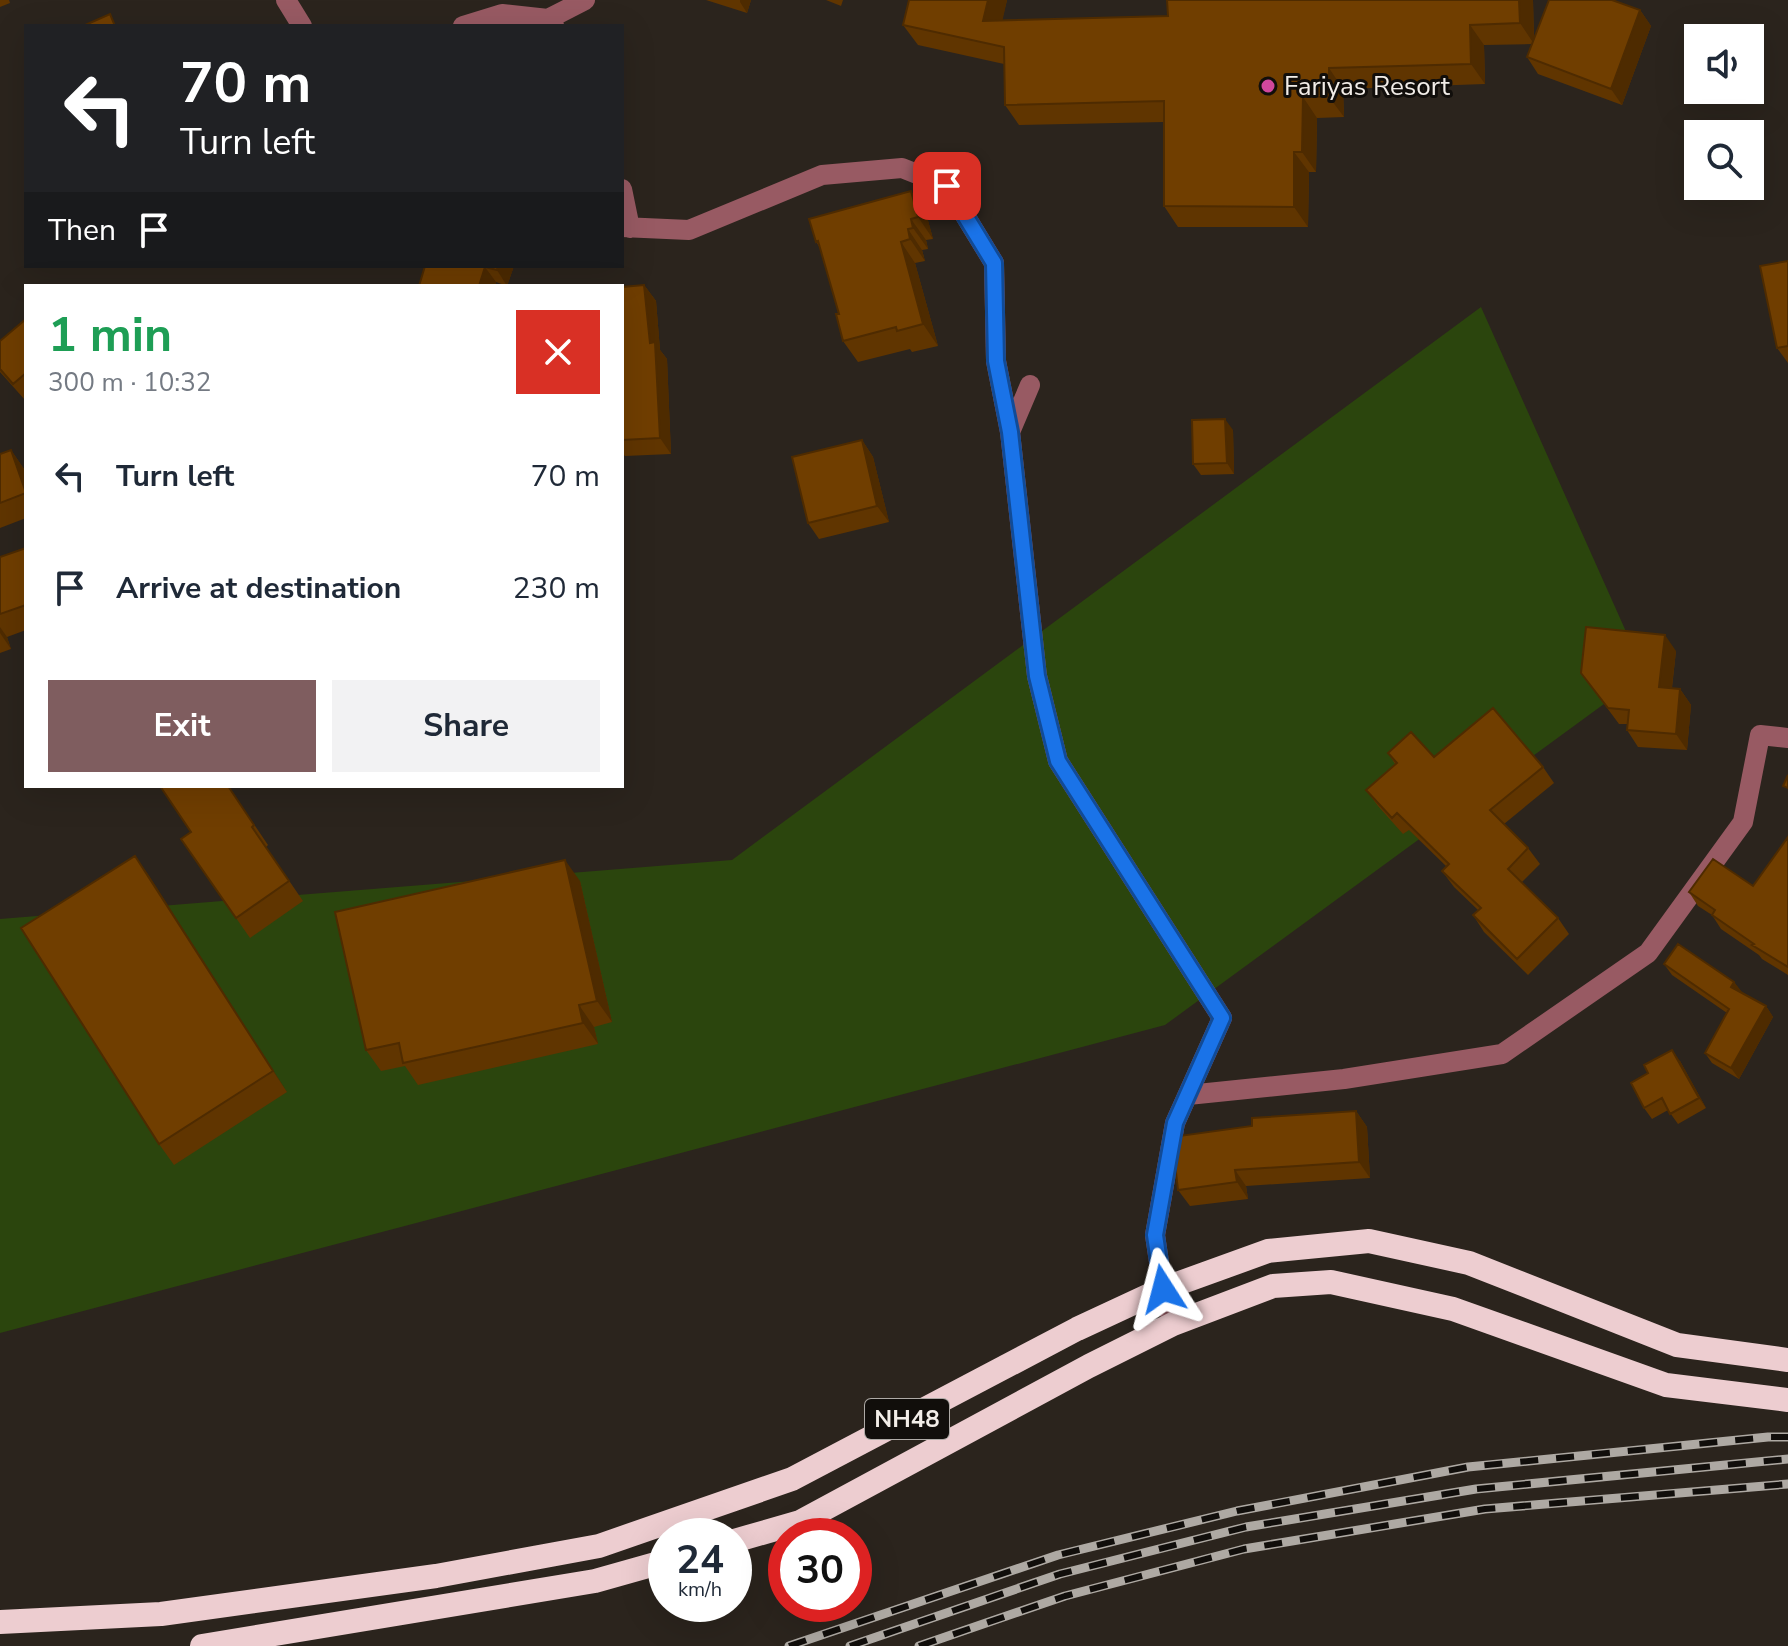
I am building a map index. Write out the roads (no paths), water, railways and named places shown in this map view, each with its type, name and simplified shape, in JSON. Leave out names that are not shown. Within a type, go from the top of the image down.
[{"type":"highway","name":"NH48","points":[[0,1622],[161,1614],[436,1576],[599,1546],[792,1479],[1077,1329],[1163,1289],[1268,1251],[1369,1241],[1469,1263],[1677,1345],[1788,1360]]},
{"type":"highway","name":"NH48","points":[[752,1536],[800,1522],[1173,1324],[1273,1286],[1331,1282],[1453,1309],[1666,1385],[1788,1400]]},
{"type":"highway","points":[[202,1646],[595,1581],[648,1566]]},
{"type":"street","points":[[286,0],[301,24]]},
{"type":"street","points":[[470,24],[502,14],[551,22],[585,0]]},
{"type":"street","points":[[626,227],[689,230],[822,175],[902,168],[947,186],[994,263],[996,361],[1010,432],[1037,676],[1058,761],[1222,1018],[1175,1123],[1155,1235],[1163,1289],[1173,1324]]},
{"type":"street","points":[[1010,432],[1030,385]]},
{"type":"street","points":[[1188,1095],[1344,1079],[1502,1054],[1648,953],[1743,822],[1760,735],[1788,738]]},
{"type":"railway","points":[[789,1646],[1058,1555],[1237,1511],[1468,1467],[1788,1437]]},
{"type":"railway","points":[[850,1646],[1060,1574],[1246,1527],[1476,1489],[1788,1459]]},
{"type":"railway","points":[[919,1646],[1065,1596],[1244,1549],[1485,1509],[1788,1484]]},
{"type":"place","name":"Fariyas Resort","points":[[1268,86]]}]
